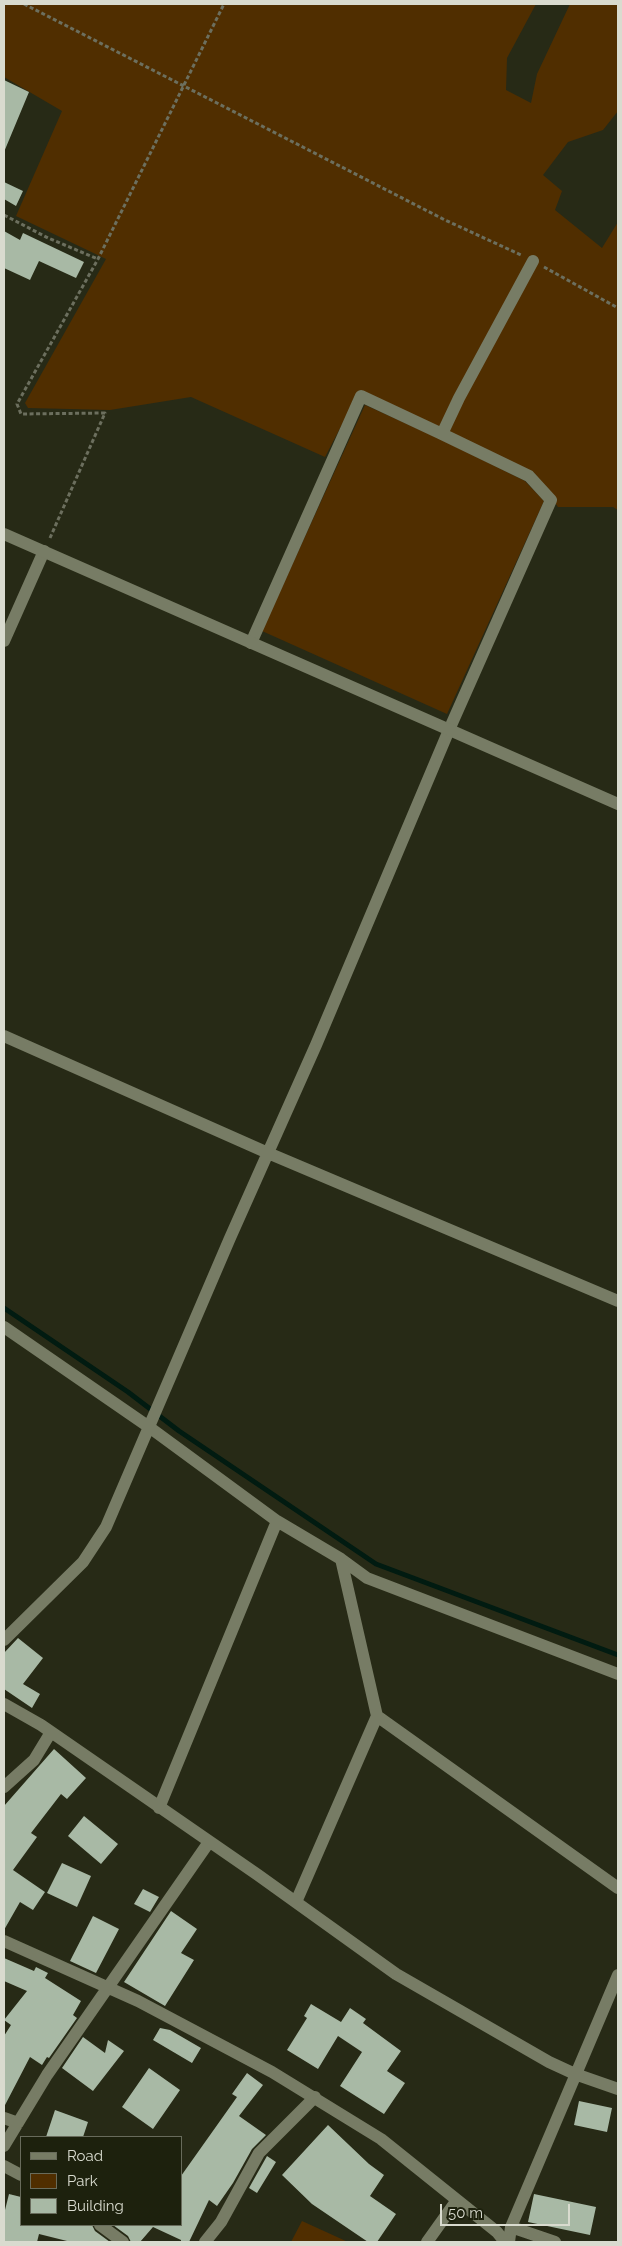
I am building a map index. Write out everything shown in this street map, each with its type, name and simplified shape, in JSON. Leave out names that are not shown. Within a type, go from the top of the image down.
[{"type":"street","points":[[442,434],[459,398],[533,261]]},
{"type":"street","points":[[4,1640],[83,1562],[106,1527],[417,809],[449,730],[551,500],[529,476],[361,396],[251,643]]},
{"type":"street","points":[[4,534],[618,804]]},
{"type":"street","points":[[4,641],[44,551]]},
{"type":"street","points":[[4,1036],[268,1153],[618,1302]]},
{"type":"street","points":[[4,1327],[148,1427],[277,1521],[341,1559],[368,1578],[618,1674]]},
{"type":"street","points":[[159,1808],[277,1521]]},
{"type":"street","points":[[296,1902],[377,1716],[341,1559]]},
{"type":"street","points":[[4,1704],[51,1732],[296,1902],[396,1974],[549,2062],[575,2074],[618,2089]]},
{"type":"street","points":[[377,1716],[618,1888]]},
{"type":"street","points":[[4,1787],[34,1760],[51,1732]]},
{"type":"street","points":[[4,2146],[47,2075],[210,1842]]},
{"type":"street","points":[[4,1941],[107,1988],[138,2000],[191,2027],[315,2097],[381,2139],[497,2232],[505,2242]]},
{"type":"street","points":[[509,2242],[511,2227],[618,1975]]},
{"type":"street","points":[[204,2242],[221,2222],[259,2153],[315,2097]]},
{"type":"street","points":[[4,2118],[18,2123]]},
{"type":"street","points":[[4,2166],[20,2174]]},
{"type":"street","points":[[426,2242],[457,2200]]},
{"type":"street","points":[[101,2226],[123,2242]]},
{"type":"street","points":[[511,2227],[555,2242]]},
{"type":"path","points":[[24,4],[436,215],[533,261],[618,308]]},
{"type":"path","points":[[44,551],[105,413],[20,414],[17,404],[98,259],[224,4]]},
{"type":"path","points":[[4,215],[48,238],[98,259]]},
{"type":"green space","points":[[4,4],[536,4],[507,58],[506,90],[531,103],[537,74],[570,4],[618,4],[618,111],[603,130],[568,142],[543,175],[562,191],[555,210],[602,248],[618,222],[618,510],[613,507],[558,507],[535,474],[360,390],[325,457],[191,397],[110,410],[28,408],[25,403],[106,259],[16,216],[62,111],[4,77]]},
{"type":"green space","points":[[365,405],[438,438],[525,481],[544,501],[447,714],[262,631]]},
{"type":"green space","points":[[302,2221],[348,2242],[291,2242]]},
{"type":"building","points":[[4,80],[29,92],[4,152]]},
{"type":"building","points":[[4,182],[23,191],[16,206],[4,199]]},
{"type":"building","points":[[4,231],[20,240],[23,233],[84,262],[76,278],[39,261],[30,280],[4,268]]},
{"type":"building","points":[[18,1638],[43,1658],[23,1684],[40,1694],[32,1708],[4,1689],[4,1653]]},
{"type":"building","points":[[54,1749],[86,1778],[67,1799],[61,1794],[31,1833],[37,1837],[13,1870],[45,1892],[33,1910],[20,1902],[4,1930],[4,1806]]},
{"type":"building","points":[[84,1816],[118,1844],[101,1864],[68,1836]]},
{"type":"building","points":[[62,1863],[91,1876],[77,1907],[47,1893]]},
{"type":"building","points":[[143,1889],[159,1897],[150,1912],[134,1904]]},
{"type":"building","points":[[171,1911],[197,1929],[181,1953],[194,1960],[165,2006],[124,1982]]},
{"type":"building","points":[[93,1916],[119,1929],[96,1973],[70,1961]]},
{"type":"building","points":[[4,1958],[34,1971],[36,1967],[48,1973],[45,1978],[81,2001],[73,2015],[77,2018],[49,2058],[47,2057],[42,2065],[30,2057],[4,2107],[4,2036],[11,2025],[4,2020],[27,1991],[4,1981]]},
{"type":"building","points":[[311,2004],[341,2022],[350,2008],[366,2019],[363,2023],[401,2051],[387,2071],[405,2083],[384,2114],[340,2086],[362,2052],[338,2036],[318,2069],[287,2050],[307,2018],[304,2016]]},
{"type":"building","points":[[160,2028],[170,2030],[201,2048],[192,2063],[153,2040]]},
{"type":"building","points":[[83,2037],[105,2053],[108,2040],[124,2051],[93,2091],[62,2068]]},
{"type":"building","points":[[149,2068],[180,2090],[153,2129],[122,2107]]},
{"type":"building","points":[[247,2073],[263,2085],[239,2116],[266,2135],[252,2149],[233,2183],[217,2206],[209,2200],[189,2242],[181,2242],[181,2240],[153,2227],[140,2242],[131,2242],[128,2236],[114,2226],[182,2226],[182,2175],[237,2097],[232,2094]]},
{"type":"building","points":[[579,2101],[612,2108],[607,2132],[574,2125]]},
{"type":"building","points":[[55,2110],[88,2122],[83,2136],[46,2136]]},
{"type":"building","points":[[328,2125],[369,2164],[384,2175],[370,2196],[396,2214],[377,2242],[368,2242],[312,2204],[282,2175]]},
{"type":"building","points":[[267,2156],[276,2162],[257,2193],[249,2188]]},
{"type":"building","points":[[9,2194],[20,2197],[20,2226],[92,2226],[95,2231],[110,2242],[71,2242],[39,2234],[37,2242],[4,2242],[4,2214]]},
{"type":"building","points":[[534,2194],[596,2207],[590,2235],[528,2222]]},
{"type":"waterway","points":[[4,1308],[128,1392],[179,1431],[376,1564],[618,1655]]}]
